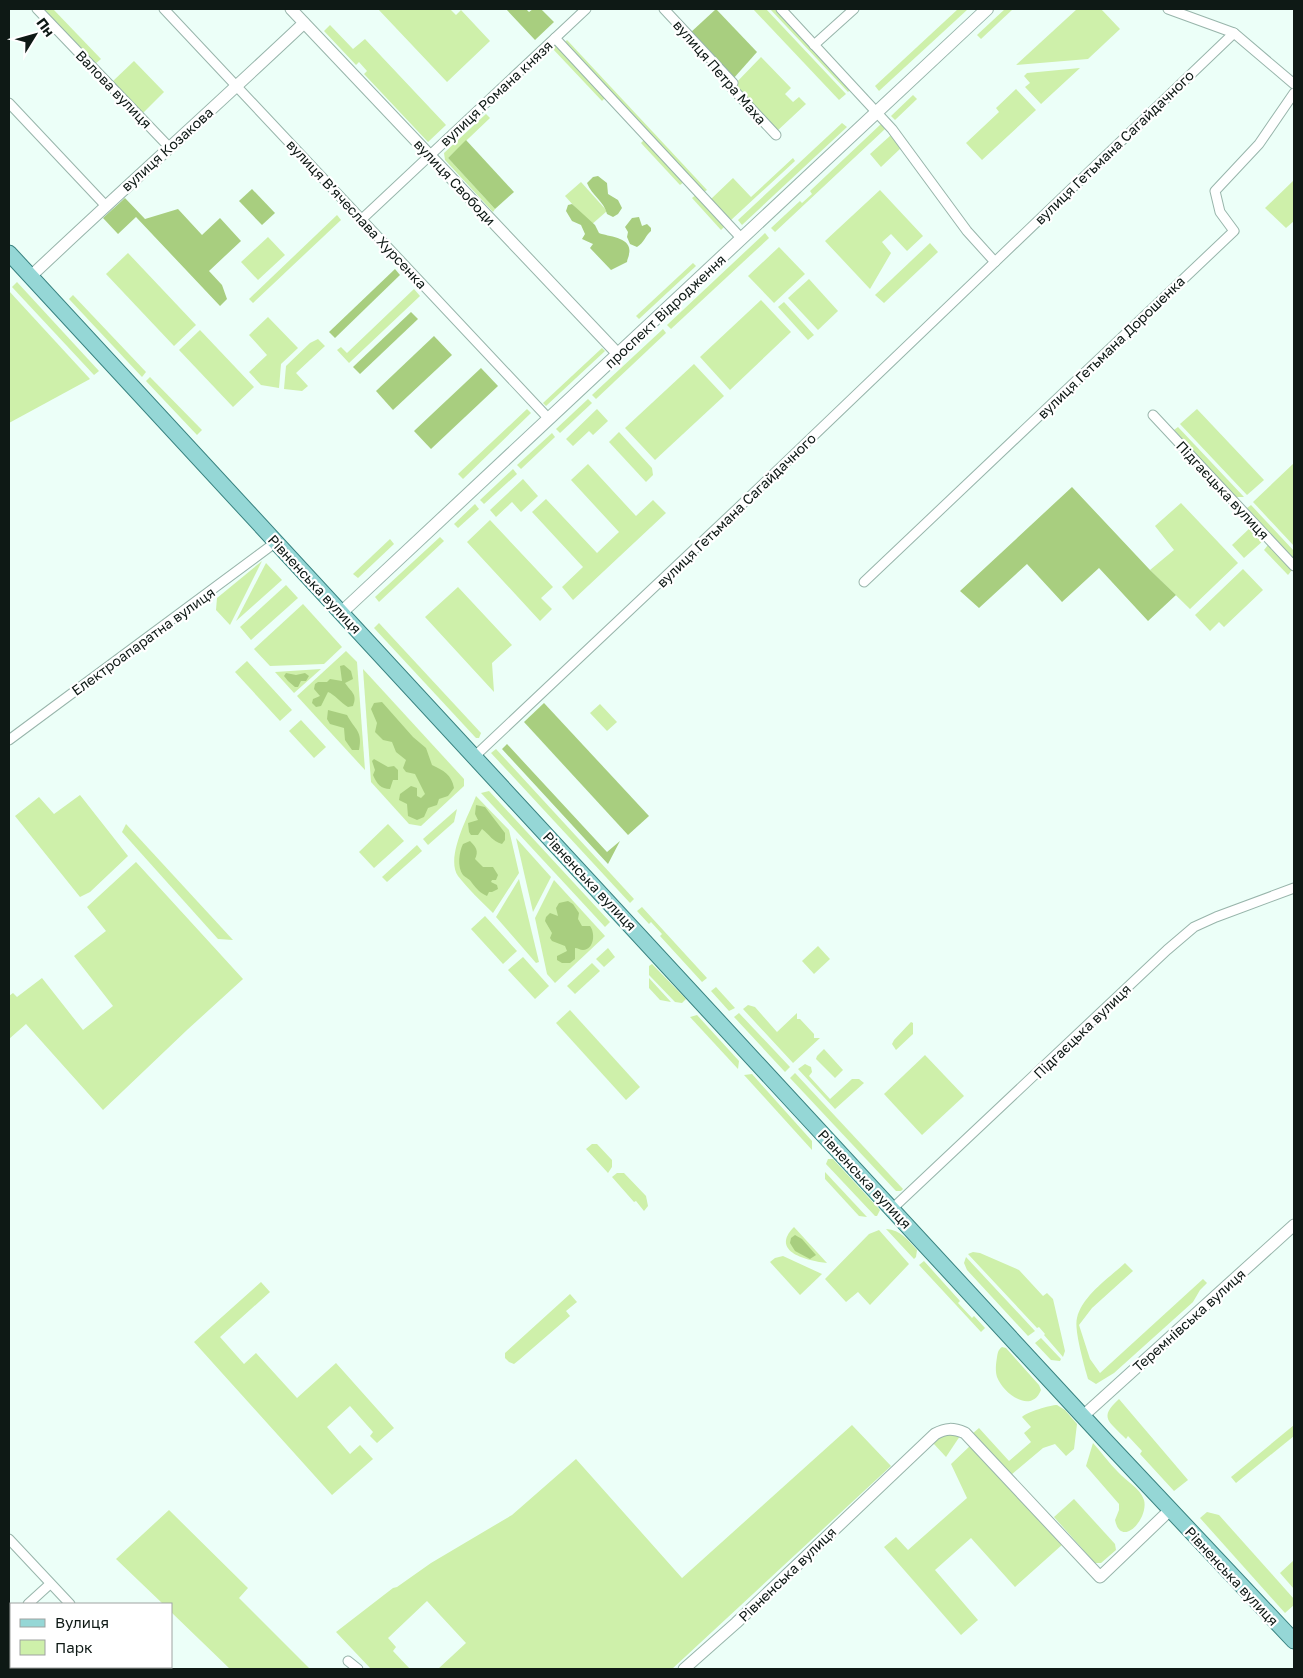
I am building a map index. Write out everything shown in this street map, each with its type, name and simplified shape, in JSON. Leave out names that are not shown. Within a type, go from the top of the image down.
[{"type":"main road","name":"проспект Відродження","points":[[342,612],[987,9]]},
{"type":"main road","name":"Рівненська вулиця","points":[[9,253],[1170,1510],[1294,1641]]},
{"type":"street","name":"Валова вулиця","points":[[37,9],[170,148]]},
{"type":"street","name":"вулиця Вʼячеслава Хурсенка","points":[[164,9],[550,419]]},
{"type":"street","name":"вулиця Свободи","points":[[291,9],[618,354]]},
{"type":"street","name":"вулиця Романа князя","points":[[362,219],[586,9]]},
{"type":"street","name":"вулиця Петра Маха","points":[[664,9],[733,83],[730,86],[776,135]]},
{"type":"street","points":[[780,9],[892,129],[967,231],[995,262]]},
{"type":"street","points":[[814,45],[854,9]]},
{"type":"street","points":[[1168,9],[1234,33],[1294,84]]},
{"type":"street","name":"вулиця Козакова","points":[[30,276],[304,23]]},
{"type":"street","name":"вулиця Гетьмана Сагайдачного","points":[[475,756],[738,508],[1234,33]]},
{"type":"street","points":[[555,38],[742,239]]},
{"type":"street","name":"вулиця Гетьмана Дорошенка","points":[[864,582],[1234,231],[1220,212],[1215,191],[1258,144],[1294,92]]},
{"type":"street","points":[[9,103],[106,205]]},
{"type":"street","name":"Підгаєцька вулиця","points":[[1153,415],[1294,566]]},
{"type":"street","name":"Електроапаратна вулиця","points":[[9,740],[276,542]]},
{"type":"street","name":"Підгаєцька вулиця","points":[[892,1208],[1167,950],[1194,927],[1294,888]]},
{"type":"street","name":"Теремнівська вулиця","points":[[1083,1416],[1294,1225]]},
{"type":"street","name":"Рівненська вулиця","points":[[684,1669],[935,1434],[944,1429],[955,1429],[965,1433],[1100,1577],[1170,1510]]},
{"type":"street","points":[[9,1539],[69,1603]]},
{"type":"street","points":[[29,1603],[50,1584]]},
{"type":"street","points":[[348,1661],[358,1669]]},
{"type":"green space","points":[[41,9],[53,9],[101,59],[95,64]]},
{"type":"green space","points":[[378,9],[450,9],[456,15],[461,10],[490,41],[447,82]]},
{"type":"green space","points":[[506,9],[526,9],[529,12],[533,9],[541,9],[554,22],[535,40]]},
{"type":"green space","points":[[716,9],[757,52],[733,79],[690,33]]},
{"type":"green space","points":[[753,9],[766,9],[846,94],[839,100]]},
{"type":"green space","points":[[770,9],[775,9],[850,90],[848,92]]},
{"type":"green space","points":[[958,9],[968,9],[879,91],[875,86]]},
{"type":"green space","points":[[1005,9],[1013,9],[981,39],[977,35]]},
{"type":"green space","points":[[1077,9],[1101,9],[1120,29],[1088,59],[1016,65]]},
{"type":"green space","points":[[330,25],[353,49],[365,39],[446,125],[428,142],[364,74],[367,71],[359,62],[356,65],[324,31]]},
{"type":"green space","points":[[567,40],[707,190],[704,192],[565,42]]},
{"type":"green space","points":[[556,45],[605,98],[602,101],[552,48]]},
{"type":"green space","points":[[761,57],[791,88],[785,94],[793,102],[799,97],[806,104],[776,132],[733,86]]},
{"type":"green space","points":[[134,61],[164,92],[142,114],[112,82]]},
{"type":"green space","points":[[1080,68],[1041,104],[1025,87],[1030,83],[1024,76],[1027,73]]},
{"type":"green space","points":[[1016,89],[1036,110],[982,160],[966,143],[999,112],[996,108]]},
{"type":"green space","points":[[913,95],[917,99],[895,120],[891,116]]},
{"type":"green space","points":[[486,114],[490,118],[448,158],[495,209],[493,212],[445,160],[444,153]]},
{"type":"green space","points":[[842,123],[847,127],[742,225],[738,220]]},
{"type":"green space","points":[[881,124],[885,129],[775,232],[771,228],[800,201],[802,203],[812,194],[810,191]]},
{"type":"green space","points":[[891,135],[901,148],[881,167],[870,154]]},
{"type":"green space","points":[[645,139],[684,182],[680,185],[641,143]]},
{"type":"green space","points":[[466,140],[514,192],[495,209],[448,158]]},
{"type":"green space","points":[[793,158],[795,161],[730,221],[711,199],[733,178],[751,197]]},
{"type":"green space","points":[[598,176],[607,183],[608,194],[618,200],[622,208],[613,217],[607,214],[587,183],[593,177]]},
{"type":"green space","points":[[1294,180],[1294,221],[1286,228],[1265,208]]},
{"type":"green space","points":[[581,182],[607,211],[591,225],[565,196]]},
{"type":"green space","points":[[252,189],[275,213],[262,225],[239,201]]},
{"type":"green space","points":[[880,190],[923,236],[907,251],[891,234],[882,242],[891,253],[870,289],[825,241]]},
{"type":"green space","points":[[696,195],[725,226],[721,230],[692,198]]},
{"type":"green space","points":[[125,198],[145,219],[178,209],[202,235],[220,218],[241,241],[209,271],[222,285],[227,299],[220,306],[136,217],[118,234],[103,218]]},
{"type":"green space","points":[[572,204],[595,225],[599,233],[619,239],[627,244],[629,255],[627,262],[611,270],[590,248],[593,244],[582,239],[585,234],[581,225],[572,221],[566,211],[568,205]]},
{"type":"green space","points":[[337,215],[341,220],[253,303],[249,299]]},
{"type":"green space","points":[[639,217],[642,226],[647,224],[651,231],[637,247],[630,244],[625,227],[632,218]]},
{"type":"green space","points":[[765,233],[769,238],[671,329],[667,325]]},
{"type":"green space","points":[[268,237],[285,255],[258,280],[241,262]]},
{"type":"green space","points":[[930,243],[938,252],[884,303],[875,295]]},
{"type":"green space","points":[[779,247],[805,274],[774,303],[748,276]]},
{"type":"green space","points":[[128,253],[196,325],[174,346],[106,274]]},
{"type":"green space","points":[[693,263],[696,266],[639,319],[636,316]]},
{"type":"green space","points":[[395,269],[400,275],[335,338],[329,332]]},
{"type":"green space","points":[[809,279],[838,311],[818,330],[788,298]]},
{"type":"green space","points":[[17,282],[99,371],[94,375],[12,287]]},
{"type":"green space","points":[[414,289],[420,296],[349,363],[337,350],[341,347],[347,353]]},
{"type":"green space","points":[[9,291],[90,379],[9,423]]},
{"type":"green space","points":[[73,295],[146,372],[142,377],[69,299]]},
{"type":"green space","points":[[761,300],[791,332],[730,390],[700,357]]},
{"type":"green space","points":[[784,302],[814,335],[808,340],[778,307]]},
{"type":"green space","points":[[411,312],[418,319],[360,374],[353,367]]},
{"type":"green space","points":[[268,317],[298,348],[281,364],[279,388],[261,385],[249,372],[267,355],[249,335]]},
{"type":"green space","points":[[663,329],[666,333],[596,399],[592,395]]},
{"type":"green space","points":[[200,330],[254,387],[233,407],[179,350]]},
{"type":"green space","points":[[434,336],[452,355],[393,410],[376,391]]},
{"type":"green space","points":[[318,339],[325,346],[296,373],[308,386],[302,391],[284,389],[286,366],[310,343]]},
{"type":"green space","points":[[602,348],[605,351],[546,406],[543,403]]},
{"type":"green space","points":[[694,364],[724,396],[655,460],[625,428]]},
{"type":"green space","points":[[481,368],[498,386],[431,449],[414,431]]},
{"type":"green space","points":[[150,377],[202,430],[197,435],[146,381]]},
{"type":"green space","points":[[588,399],[592,403],[560,433],[556,429]]},
{"type":"green space","points":[[527,409],[531,413],[463,479],[458,474]]},
{"type":"green space","points":[[597,409],[608,421],[593,435],[589,431],[573,446],[566,439]]},
{"type":"green space","points":[[1197,409],[1264,480],[1247,495],[1180,424]]},
{"type":"green space","points":[[1178,427],[1244,497],[1236,497],[1174,430]]},
{"type":"green space","points":[[619,432],[652,468],[653,475],[646,482],[609,442]]},
{"type":"green space","points":[[552,433],[555,437],[521,469],[517,465]]},
{"type":"green space","points":[[1294,463],[1294,546],[1253,502]]},
{"type":"green space","points":[[588,464],[636,516],[653,500],[666,513],[573,600],[562,587],[583,567],[532,512],[546,499],[597,553],[619,532],[571,480]]},
{"type":"green space","points":[[513,469],[517,474],[484,504],[480,500]]},
{"type":"green space","points":[[523,479],[538,496],[521,512],[512,502],[496,517],[490,510]]},
{"type":"green space","points":[[1072,487],[1176,595],[1148,621],[1099,568],[1062,602],[1027,564],[979,608],[960,591]]},
{"type":"green space","points":[[1181,503],[1238,563],[1190,609],[1150,570],[1174,550],[1155,526]]},
{"type":"green space","points":[[475,504],[479,509],[458,528],[454,524]]},
{"type":"green space","points":[[1251,505],[1294,551],[1294,559],[1247,508]]},
{"type":"green space","points":[[490,520],[553,587],[541,598],[552,609],[540,621],[467,542]]},
{"type":"green space","points":[[1251,527],[1264,540],[1244,558],[1232,545]]},
{"type":"green space","points":[[440,537],[444,541],[379,602],[375,597]]},
{"type":"green space","points":[[390,539],[394,544],[358,578],[353,574]]},
{"type":"green space","points":[[1268,545],[1292,570],[1288,575],[1264,550]]},
{"type":"green space","points":[[262,561],[230,625],[216,610],[217,598]]},
{"type":"green space","points":[[266,563],[282,580],[236,621]]},
{"type":"green space","points":[[1243,569],[1263,590],[1224,627],[1219,622],[1210,631],[1195,615]]},
{"type":"green space","points":[[286,585],[298,598],[251,640],[240,627]]},
{"type":"green space","points":[[458,587],[512,645],[492,663],[494,692],[425,617]]},
{"type":"green space","points":[[303,604],[342,647],[324,664],[270,666],[254,649]]},
{"type":"green space","points":[[379,623],[481,733],[479,738],[476,738],[374,628]]},
{"type":"green space","points":[[346,651],[357,662],[365,770],[297,696]]},
{"type":"green space","points":[[247,661],[292,710],[280,721],[235,672]]},
{"type":"green space","points":[[344,665],[351,671],[353,679],[345,683],[354,696],[353,706],[348,707],[328,692],[321,706],[316,707],[312,703],[313,699],[320,696],[314,689],[315,684],[327,682],[330,679],[342,681],[340,666]]},
{"type":"green space","points":[[321,669],[294,693],[275,672]]},
{"type":"green space","points":[[363,669],[464,779],[464,786],[421,826],[409,824],[371,782]]},
{"type":"green space","points":[[286,673],[296,675],[305,673],[309,676],[306,681],[301,681],[298,687],[295,687],[284,676]]},
{"type":"green space","points":[[382,702],[413,737],[426,748],[432,765],[446,774],[453,783],[454,788],[448,796],[439,799],[437,805],[428,808],[424,817],[417,820],[408,816],[407,804],[399,800],[400,794],[411,786],[417,788],[417,796],[421,798],[425,794],[415,774],[406,772],[403,768],[406,760],[396,752],[392,742],[383,740],[375,732],[377,723],[371,709],[374,703]]},
{"type":"green space","points":[[544,703],[649,816],[628,835],[524,722]]},
{"type":"green space","points":[[600,704],[617,722],[607,731],[590,713]]},
{"type":"green space","points":[[328,710],[347,715],[359,735],[359,750],[352,750],[345,740],[344,728],[330,724],[327,719]]},
{"type":"green space","points":[[301,720],[326,747],[314,758],[289,731]]},
{"type":"green space","points":[[507,744],[607,852],[620,841],[608,864],[502,749]]},
{"type":"green space","points":[[496,749],[634,899],[630,903],[491,753]]},
{"type":"green space","points":[[374,759],[388,767],[394,766],[398,770],[398,780],[393,780],[390,789],[382,787],[373,775],[375,770],[372,761]]},
{"type":"green space","points":[[489,791],[610,922],[605,927],[481,793]]},
{"type":"green space","points":[[80,795],[128,856],[90,892],[80,897],[15,816],[39,797],[54,814]]},
{"type":"green space","points":[[476,796],[509,830],[519,873],[493,913],[462,881],[455,868],[456,847]]},
{"type":"green space","points":[[476,805],[485,807],[505,833],[505,840],[502,844],[493,840],[482,829],[478,835],[471,835],[469,832],[468,823],[478,820],[475,814]]},
{"type":"green space","points":[[457,809],[454,822],[428,845],[423,839]]},
{"type":"green space","points":[[126,824],[233,940],[218,939],[122,832]]},
{"type":"green space","points":[[388,824],[404,841],[374,868],[359,852]]},
{"type":"green space","points":[[516,838],[551,877],[533,912]]},
{"type":"green space","points":[[470,841],[476,849],[475,859],[483,867],[493,867],[498,875],[496,880],[491,882],[497,885],[498,889],[489,892],[487,896],[482,894],[461,872],[459,860],[462,847],[463,844]]},
{"type":"green space","points":[[417,845],[422,851],[387,882],[382,877]]},
{"type":"green space","points":[[136,862],[243,979],[103,1110],[26,1024],[9,1039],[9,996],[13,993],[17,997],[42,978],[83,1030],[113,1006],[74,956],[106,931],[87,907]]},
{"type":"green space","points":[[519,879],[539,962],[536,963],[496,917]]},
{"type":"green space","points":[[554,880],[605,936],[555,983],[547,974],[535,918]]},
{"type":"green space","points":[[568,901],[573,904],[579,913],[578,919],[582,926],[590,926],[592,929],[593,940],[587,949],[575,948],[575,959],[570,963],[562,963],[557,960],[557,956],[567,951],[565,946],[552,941],[550,938],[552,933],[545,921],[550,913],[558,916],[556,908],[559,903]]},
{"type":"green space","points":[[642,907],[707,978],[702,982],[660,936],[662,934],[637,911]]},
{"type":"green space","points":[[485,916],[517,951],[503,964],[471,929]]},
{"type":"green space","points":[[818,946],[830,959],[814,974],[802,961]]},
{"type":"green space","points":[[608,948],[615,957],[604,967],[596,959]]},
{"type":"green space","points":[[523,957],[549,986],[535,999],[508,970]]},
{"type":"green space","points":[[592,963],[600,971],[575,994],[567,986]]},
{"type":"green space","points":[[652,964],[686,999],[682,1003],[675,1002],[649,975],[649,966]]},
{"type":"green space","points":[[649,978],[671,1002],[660,1000],[649,988]]},
{"type":"green space","points":[[716,987],[735,1008],[729,1011],[711,991]]},
{"type":"green space","points":[[748,1005],[755,1007],[777,1032],[797,1013],[797,1019],[800,1019],[814,1034],[814,1038],[820,1038],[793,1063],[743,1009]]},
{"type":"green space","points":[[570,1010],[640,1087],[626,1100],[556,1023]]},
{"type":"green space","points":[[739,1013],[790,1067],[785,1072],[734,1017]]},
{"type":"green space","points":[[697,1015],[739,1061],[738,1069],[690,1017]]},
{"type":"green space","points":[[911,1022],[913,1023],[913,1034],[896,1050],[892,1044],[894,1040]]},
{"type":"green space","points":[[824,1049],[843,1070],[835,1078],[816,1059]]},
{"type":"green space","points":[[925,1055],[964,1096],[922,1135],[884,1094]]},
{"type":"green space","points":[[805,1064],[811,1067],[812,1072],[809,1076],[830,1099],[852,1079],[859,1079],[864,1083],[835,1109],[798,1069]]},
{"type":"green space","points":[[795,1073],[903,1189],[901,1191],[896,1191],[790,1078]]},
{"type":"green space","points":[[752,1074],[812,1141],[812,1150],[744,1075]]},
{"type":"green space","points":[[592,1144],[597,1144],[612,1160],[612,1167],[608,1173],[586,1149]]},
{"type":"green space","points":[[828,1159],[833,1159],[880,1210],[877,1216],[826,1164]]},
{"type":"green space","points":[[825,1172],[867,1217],[859,1216],[825,1179]]},
{"type":"green space","points":[[617,1173],[624,1173],[646,1196],[648,1206],[644,1211],[612,1177]]},
{"type":"green space","points":[[794,1227],[827,1263],[810,1260],[794,1254],[788,1249],[786,1243],[787,1236]]},
{"type":"green space","points":[[886,1229],[896,1231],[904,1236],[917,1250],[914,1259]]},
{"type":"green space","points":[[879,1230],[909,1264],[870,1305],[858,1292],[846,1302],[825,1279],[869,1234]]},
{"type":"green space","points":[[795,1235],[802,1239],[816,1255],[810,1259],[795,1251],[790,1243],[791,1238]]},
{"type":"green space","points":[[973,1252],[980,1253],[1019,1270],[1043,1296],[1047,1293],[1053,1299],[1065,1351],[1063,1357],[1039,1327],[1037,1328],[968,1254]]},
{"type":"green space","points":[[783,1256],[822,1274],[800,1295],[770,1262],[775,1258]]},
{"type":"green space","points":[[966,1257],[1035,1331],[1028,1336],[967,1270],[964,1263]]},
{"type":"green space","points":[[924,1261],[960,1301],[958,1303],[985,1328],[981,1332],[919,1265]]},
{"type":"green space","points":[[1125,1263],[1133,1271],[1092,1308],[1079,1325],[1090,1359],[1100,1373],[1203,1279],[1207,1283],[1193,1302],[1114,1373],[1096,1384],[1088,1379],[1078,1337],[1077,1318],[1084,1302],[1090,1295]]},
{"type":"green space","points":[[261,1282],[270,1292],[220,1337],[244,1364],[256,1353],[297,1398],[336,1363],[394,1428],[377,1443],[370,1436],[373,1432],[350,1406],[327,1427],[350,1454],[360,1445],[373,1459],[332,1495],[194,1342]]},
{"type":"green space","points":[[570,1294],[577,1302],[566,1311],[570,1316],[514,1364],[509,1362],[505,1358],[505,1353]]},
{"type":"green space","points":[[1041,1338],[1061,1359],[1060,1361],[1051,1360],[1035,1343]]},
{"type":"green space","points":[[1002,1347],[1006,1348],[1039,1385],[1041,1390],[1031,1401],[1024,1401],[1011,1395],[1000,1383],[996,1367],[998,1352]]},
{"type":"green space","points":[[1119,1399],[1188,1480],[1174,1491],[1140,1454],[1142,1451],[1128,1436],[1126,1439],[1108,1419],[1109,1411]]},
{"type":"green space","points":[[1057,1405],[1065,1410],[1077,1424],[1074,1449],[1066,1456],[1055,1444],[1043,1448],[1011,1475],[972,1434],[979,1428],[1009,1461],[1031,1442],[1024,1433],[1031,1427],[1022,1417],[1039,1409]]},
{"type":"green space","points":[[852,1425],[891,1466],[672,1669],[438,1669],[466,1643],[427,1601],[388,1638],[396,1647],[393,1651],[410,1669],[371,1669],[336,1632],[393,1588],[512,1515],[576,1459],[682,1578]]},
{"type":"green space","points":[[1294,1425],[1294,1436],[1236,1483],[1231,1477]]},
{"type":"green space","points":[[945,1433],[960,1436],[946,1457],[933,1443]]},
{"type":"green space","points":[[1093,1443],[1115,1469],[1139,1492],[1144,1500],[1144,1508],[1139,1522],[1128,1531],[1123,1532],[1118,1528],[1115,1520],[1119,1504],[1086,1466]]},
{"type":"green space","points":[[971,1445],[1063,1544],[1015,1587],[971,1538],[935,1570],[978,1620],[961,1635],[884,1547],[896,1537],[908,1550],[967,1498],[951,1464]]},
{"type":"green space","points":[[1074,1499],[1115,1544],[1116,1550],[1101,1563],[1095,1563],[1054,1517]]},
{"type":"green space","points":[[169,1510],[248,1588],[239,1598],[310,1669],[230,1669],[172,1613],[172,1603],[162,1603],[116,1559]]},
{"type":"green space","points":[[1207,1512],[1219,1515],[1294,1599],[1294,1605],[1285,1613],[1200,1518]]},
{"type":"green space","points":[[1294,1560],[1294,1589],[1280,1573]]}]
